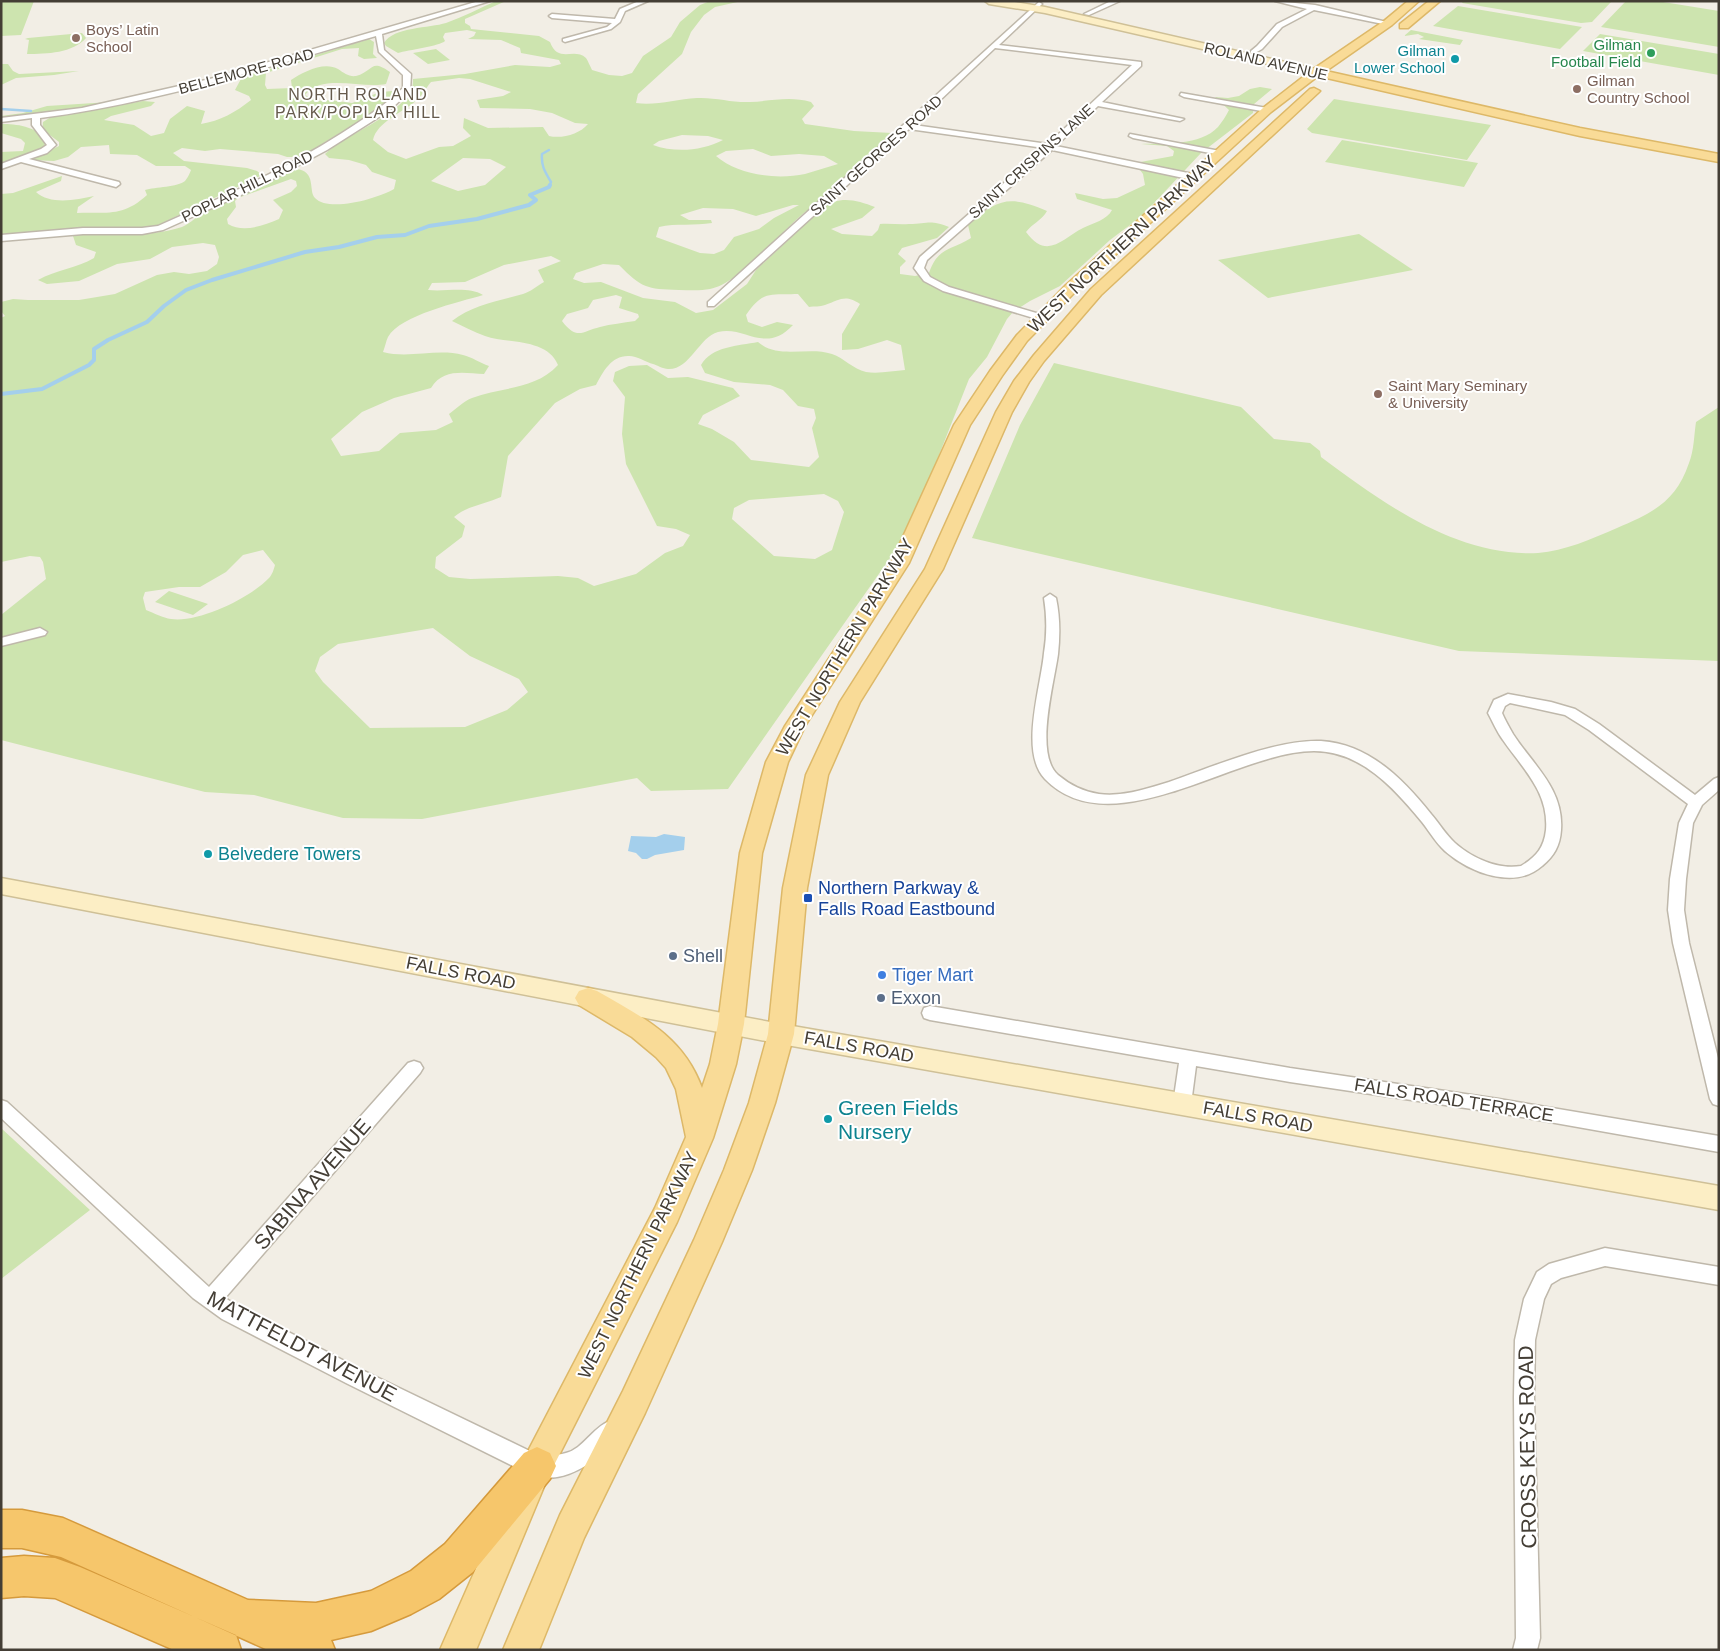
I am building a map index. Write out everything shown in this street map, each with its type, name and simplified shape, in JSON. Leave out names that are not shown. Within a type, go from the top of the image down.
[{"type":"highway","points":[[248,1620],[316,1623],[371,1611],[397,1600],[425,1585],[459,1558],[537,1466]]},
{"type":"highway","points":[[1,1529],[22,1530],[62,1538],[315,1650]]},
{"type":"highway","points":[[1,1578],[24,1576],[55,1578],[80,1587],[221,1650]]},
{"type":"main road","name":"ROLAND AVENUE","points":[[989,1],[1021,2],[1320,70],[1339,72],[1563,122],[1719,152]]},
{"type":"main road","name":"WEST NORTHERN PARKWAY","points":[[458,1650],[537,1466],[667,1213],[699,1138],[723,1064],[731,1024],[751,853],[777,762],[795,726],[900,563],[962,424],[999,368],[1040,318],[1267,110],[1320,70],[1388,23],[1414,1]]},
{"type":"main road","points":[[1395,33],[1435,1]]},
{"type":"main road","name":"ROLAND AVENUE","points":[[1036,6],[1087,14],[1156,33],[1253,52],[1320,70]]},
{"type":"main road","name":"ROLAND AVENUE","points":[[1339,72],[1549,126],[1719,158]]},
{"type":"main road","name":"WEST NORTHERN PARKWAY","points":[[521,1650],[572,1527],[634,1402],[708,1242],[738,1170],[762,1103],[781,1034],[795,888],[817,775],[850,702],[934,569],[1008,404],[1039,358],[1096,292],[1306,97],[1339,72]]},
{"type":"main road","name":"FALLS ROAD","points":[[1,886],[781,1034],[1719,1198]]},
{"type":"main road","points":[[588,998],[639,1028],[664,1049],[683,1074],[691,1099],[699,1138]]},
{"type":"street","name":"BELLEMORE ROAD","points":[[1,120],[36,117],[120,102],[203,83],[487,1]]},
{"type":"street","points":[[565,40],[604,30],[618,21],[622,10],[645,1]]},
{"type":"street","points":[[1087,14],[1117,1]]},
{"type":"street","points":[[1278,1],[1388,23]]},
{"type":"street","points":[[1253,52],[1281,24],[1325,1]]},
{"type":"street","name":"SAINT GEORGES ROAD","points":[[711,304],[908,126],[1036,6]]},
{"type":"street","points":[[552,16],[618,21]]},
{"type":"street","name":"POPLAR HILL ROAD","points":[[1,238],[35,237],[83,231],[152,230],[283,170],[361,126],[387,108],[407,89],[407,74],[381,51],[379,33]]},
{"type":"street","name":"SAINT CRISPINS LANE","points":[[993,46],[1138,64],[1050,147],[949,233],[923,259],[919,268],[927,279],[946,289],[1040,318]]},
{"type":"street","points":[[1184,95],[1267,110]]},
{"type":"street","points":[[1096,103],[1180,118]]},
{"type":"street","points":[[1,167],[44,151],[52,145],[36,125],[36,117]]},
{"type":"street","points":[[908,126],[1050,147],[1193,177]]},
{"type":"street","points":[[1132,136],[1220,153]]},
{"type":"street","points":[[22,160],[116,184]]},
{"type":"street","points":[[1050,598],[1052,631],[1040,731],[1041,757],[1043,766],[1058,782],[1076,793],[1091,798],[1106,801],[1122,800],[1143,795],[1282,750],[1322,746],[1336,748],[1364,758],[1378,768],[1428,820],[1448,846],[1458,853],[1487,868],[1498,871],[1523,872],[1546,854],[1552,843],[1555,827],[1552,800],[1544,783],[1507,736],[1494,713],[1499,703],[1508,698],[1551,706],[1570,712],[1594,727],[1682,794],[1696,802]]},
{"type":"street","points":[[1,642],[40,632]]},
{"type":"street","points":[[1719,782],[1696,802],[1686,823],[1678,879],[1676,910],[1681,943],[1719,1099]]},
{"type":"street","name":"FALLS ROAD TERRACE","points":[[930,1013],[1719,1144]]},
{"type":"street","points":[[1182,1104],[1189,1057]]},
{"type":"street","name":"SABINA AVENUE","points":[[211,1300],[414,1068]]},
{"type":"street","name":"MATTFELDT AVENUE","points":[[1,1106],[211,1300],[229,1312],[353,1376],[537,1466],[569,1464],[584,1455],[604,1439],[634,1402]]},
{"type":"street","name":"CROSS KEYS ROAD","points":[[1525,1650],[1528,1629],[1524,1397],[1525,1340],[1534,1299],[1544,1278],[1556,1270],[1605,1257],[1719,1276]]},
{"type":"green space","points":[[1,1],[34,1],[21,35],[1,36]]},
{"type":"green space","points":[[496,1],[506,1],[465,19],[465,23],[471,29],[539,36],[550,42],[553,49],[557,52],[581,55],[586,58],[592,70],[609,75],[622,76],[632,73],[643,56],[671,37],[680,22],[700,5],[710,1],[742,1],[715,7],[704,15],[691,32],[682,54],[638,94],[636,103],[651,104],[697,98],[744,102],[796,99],[811,102],[814,106],[802,119],[805,124],[854,131],[892,133],[823,198],[799,217],[744,270],[721,285],[710,289],[698,290],[652,288],[639,283],[619,265],[603,264],[576,273],[573,279],[584,283],[601,282],[643,298],[675,302],[696,313],[713,310],[747,284],[756,270],[823,208],[835,201],[862,202],[875,207],[862,218],[831,229],[842,234],[872,236],[878,230],[880,224],[933,223],[949,227],[937,238],[902,248],[898,254],[906,261],[900,267],[900,274],[915,276],[929,273],[936,258],[971,238],[968,225],[996,204],[1005,202],[1014,201],[1047,211],[1026,232],[1034,241],[1041,245],[1055,245],[1083,228],[1103,219],[1112,210],[1077,199],[1075,193],[1103,199],[1117,198],[1145,185],[1143,174],[1135,163],[1173,156],[1174,151],[1167,146],[1141,144],[1182,142],[1202,138],[1218,127],[1229,110],[1215,97],[1228,98],[1239,96],[1250,89],[1260,87],[1272,89],[1254,104],[1253,113],[1201,153],[1142,216],[1110,240],[1060,286],[1030,301],[1013,312],[1007,319],[987,357],[969,379],[909,531],[728,789],[651,791],[637,778],[422,819],[343,818],[254,795],[205,792],[1,740],[1,615],[46,579],[43,562],[40,557],[30,556],[1,562],[1,318],[5,316],[1,311],[1,302],[13,299],[79,300],[115,294],[157,275],[174,272],[189,274],[207,271],[217,264],[219,257],[215,245],[203,243],[172,247],[150,259],[117,264],[79,281],[47,284],[38,280],[94,258],[96,252],[76,245],[72,233],[141,234],[182,227],[213,206],[258,187],[288,170],[296,169],[307,173],[315,198],[331,204],[354,203],[394,189],[396,180],[372,172],[366,165],[349,160],[329,158],[325,154],[395,108],[411,90],[413,79],[465,74],[515,65],[550,67],[561,64],[559,60],[521,53],[520,48],[501,40],[468,39],[474,36],[476,32],[467,30],[445,33],[443,37],[445,41],[437,45],[398,53],[384,43],[395,34],[403,31],[446,23]],"holes":[[[459,78],[470,79],[511,92],[503,96],[477,100],[480,108],[530,109],[552,113],[575,123],[588,124],[576,133],[554,137],[549,136],[543,127],[488,128],[464,118],[463,128],[471,136],[453,146],[439,147],[406,159],[388,152],[373,140],[375,134],[385,123],[416,101],[431,82]],[[682,135],[708,136],[723,140],[706,147],[688,150],[661,148],[653,145],[659,141]],[[753,149],[771,156],[799,154],[824,156],[838,164],[794,176],[770,176],[746,172],[716,156],[726,151]],[[463,158],[490,159],[506,167],[485,185],[458,191],[431,181]],[[291,179],[296,181],[297,186],[291,192],[273,200],[283,210],[279,219],[253,228],[234,227],[228,224],[227,219],[236,207],[235,201],[238,198]],[[799,205],[774,218],[759,229],[734,237],[724,250],[714,254],[700,253],[656,237],[659,227],[712,223],[711,220],[689,220],[680,215],[703,208],[733,209],[756,216]],[[551,256],[561,261],[538,270],[544,282],[528,292],[477,307],[452,321],[485,336],[536,346],[553,356],[558,365],[549,373],[528,384],[469,399],[449,414],[453,422],[436,430],[400,433],[379,451],[341,456],[331,439],[362,412],[394,398],[431,388],[442,377],[454,373],[484,374],[489,366],[463,355],[453,353],[393,354],[383,352],[388,337],[405,322],[431,310],[483,295],[464,290],[428,290],[432,283],[465,282],[504,265]],[[774,294],[798,294],[809,307],[823,306],[846,299],[860,304],[842,334],[842,350],[858,349],[887,340],[901,345],[905,370],[886,372],[871,373],[861,371],[832,354],[813,351],[784,352],[766,347],[758,342],[719,350],[701,365],[705,373],[734,382],[770,385],[783,390],[798,406],[814,409],[816,418],[812,428],[819,457],[809,467],[751,460],[734,442],[712,429],[698,424],[703,415],[740,396],[733,388],[688,377],[668,378],[647,365],[629,366],[615,372],[613,381],[625,397],[622,434],[626,464],[657,526],[676,529],[690,535],[683,546],[665,553],[636,574],[594,586],[578,578],[558,576],[470,579],[449,577],[435,568],[436,557],[462,537],[465,526],[454,517],[470,508],[501,497],[508,456],[555,403],[580,389],[596,385],[608,366],[622,357],[634,357],[666,369],[676,368],[688,359],[705,340],[718,332],[737,332],[764,339],[783,334],[793,325],[777,322],[762,327],[748,322],[746,315],[757,301]],[[616,295],[622,297],[619,308],[638,314],[639,317],[635,321],[604,326],[580,333],[572,331],[562,321],[567,314],[588,308],[593,300]],[[824,494],[838,501],[844,512],[832,550],[815,559],[774,556],[732,519],[734,508],[749,500]],[[263,550],[275,565],[270,577],[260,586],[237,601],[209,613],[195,617],[171,619],[146,610],[143,598],[145,592],[179,587],[200,587],[226,572],[243,555]],[[433,628],[470,656],[519,679],[528,692],[507,710],[465,727],[370,728],[323,682],[315,671],[320,657],[338,644]]]},
{"type":"green space","points":[[1463,1],[1612,1],[1592,22],[1581,23],[1462,3]]},
{"type":"green space","points":[[1626,1],[1657,1],[1719,11],[1719,47],[1601,27]]},
{"type":"green space","points":[[1458,6],[1582,27],[1560,49],[1433,26]]},
{"type":"green space","points":[[1411,30],[1463,40],[1460,45],[1419,39],[1424,37],[1418,34],[1404,36]]},
{"type":"green space","points":[[82,33],[86,38],[81,43],[67,50],[27,54],[29,40],[25,39]]},
{"type":"green space","name":"Gilman Football Field","points":[[1600,34],[1719,54],[1719,75],[1583,51]]},
{"type":"green space","points":[[369,39],[374,42],[373,54],[377,58],[364,59],[358,56],[359,48],[342,49],[266,73],[265,85],[267,89],[292,88],[291,80],[307,71],[326,66],[353,76],[362,74],[375,66],[390,72],[386,84],[332,83],[312,88],[305,95],[317,101],[330,100],[352,103],[380,92],[393,91],[393,95],[380,109],[302,157],[220,149],[205,151],[182,148],[173,153],[184,161],[247,168],[257,171],[262,175],[154,227],[1,235],[1,194],[13,193],[62,176],[61,181],[36,192],[48,199],[56,200],[71,200],[94,196],[78,207],[77,213],[115,212],[138,202],[147,195],[145,190],[182,183],[191,171],[185,166],[156,166],[137,155],[110,154],[109,145],[81,147],[68,157],[54,161],[30,160],[59,146],[59,142],[48,134],[43,125],[43,122],[51,117],[143,101],[155,102],[151,106],[111,116],[104,120],[134,125],[151,136],[164,133],[170,119],[187,106],[205,111],[201,124],[208,123],[228,115],[251,100],[249,96],[235,90],[242,77]]},
{"type":"green space","points":[[436,49],[450,60],[428,64],[413,53]]},
{"type":"green space","points":[[1,64],[8,64],[13,71],[19,74],[79,71],[16,78],[1,85]]},
{"type":"green space","points":[[1334,99],[1491,125],[1467,160],[1312,133],[1307,129]]},
{"type":"green space","points":[[110,102],[79,109],[1,118],[1,116],[23,113],[47,106]]},
{"type":"green space","points":[[1,124],[19,125],[37,132],[46,140],[44,147],[11,162],[1,163],[1,152],[23,151],[25,143],[21,139],[1,133]]},
{"type":"green space","points":[[1342,140],[1478,163],[1464,187],[1325,162]]},
{"type":"green space","points":[[1359,234],[1413,270],[1268,298],[1218,260]]},
{"type":"green space","points":[[1054,363],[1241,407],[1274,439],[1310,443],[1320,451],[1321,457],[1395,509],[1422,524],[1450,537],[1478,546],[1508,552],[1538,553],[1568,547],[1617,528],[1652,511],[1670,497],[1684,476],[1692,453],[1696,422],[1719,407],[1719,661],[1459,651],[972,538],[1020,425]]},
{"type":"green space","points":[[169,591],[208,604],[193,615],[155,602]]},
{"type":"green space","points":[[1,1128],[90,1210],[1,1279]]},
{"type":"water","points":[[664,834],[685,837],[684,850],[655,855],[647,859],[642,859],[636,853],[628,851],[631,836],[656,837]]},
{"type":"waterway","points":[[1,109],[31,111]]},
{"type":"waterway","points":[[549,150],[542,154],[544,169],[551,182],[549,186]]},
{"type":"waterway","points":[[1,394],[42,389],[89,365],[94,360],[94,349],[108,340],[147,322],[164,306],[186,290],[212,280],[305,252],[339,247],[377,237],[405,235],[429,226],[477,219],[529,205],[536,200],[530,195],[550,185]]},
{"type":"place","name":"Boys’ Latin School","points":[[76,38]]},
{"type":"place","name":"Gilman Football Field","points":[[1651,53]]},
{"type":"place","name":"Gilman Lower School","points":[[1455,59]]},
{"type":"place","name":"Gilman Country School","points":[[1577,89]]},
{"type":"place","name":"Saint Mary Seminary & University","points":[[1378,394]]},
{"type":"place","name":"Belvedere Towers","points":[[208,854]]},
{"type":"place","name":"Northern Parkway & Falls Road Eastbound","points":[[808,898]]},
{"type":"place","name":"Shell","points":[[673,956]]},
{"type":"place","name":"Tiger Mart","points":[[882,975]]},
{"type":"place","name":"Exxon","points":[[881,998]]},
{"type":"place","name":"Green Fields Nursery","points":[[828,1119]]},
{"type":"district","name":"NORTH ROLAND PARK/POPLAR HILL","points":[[358,103]]}]
